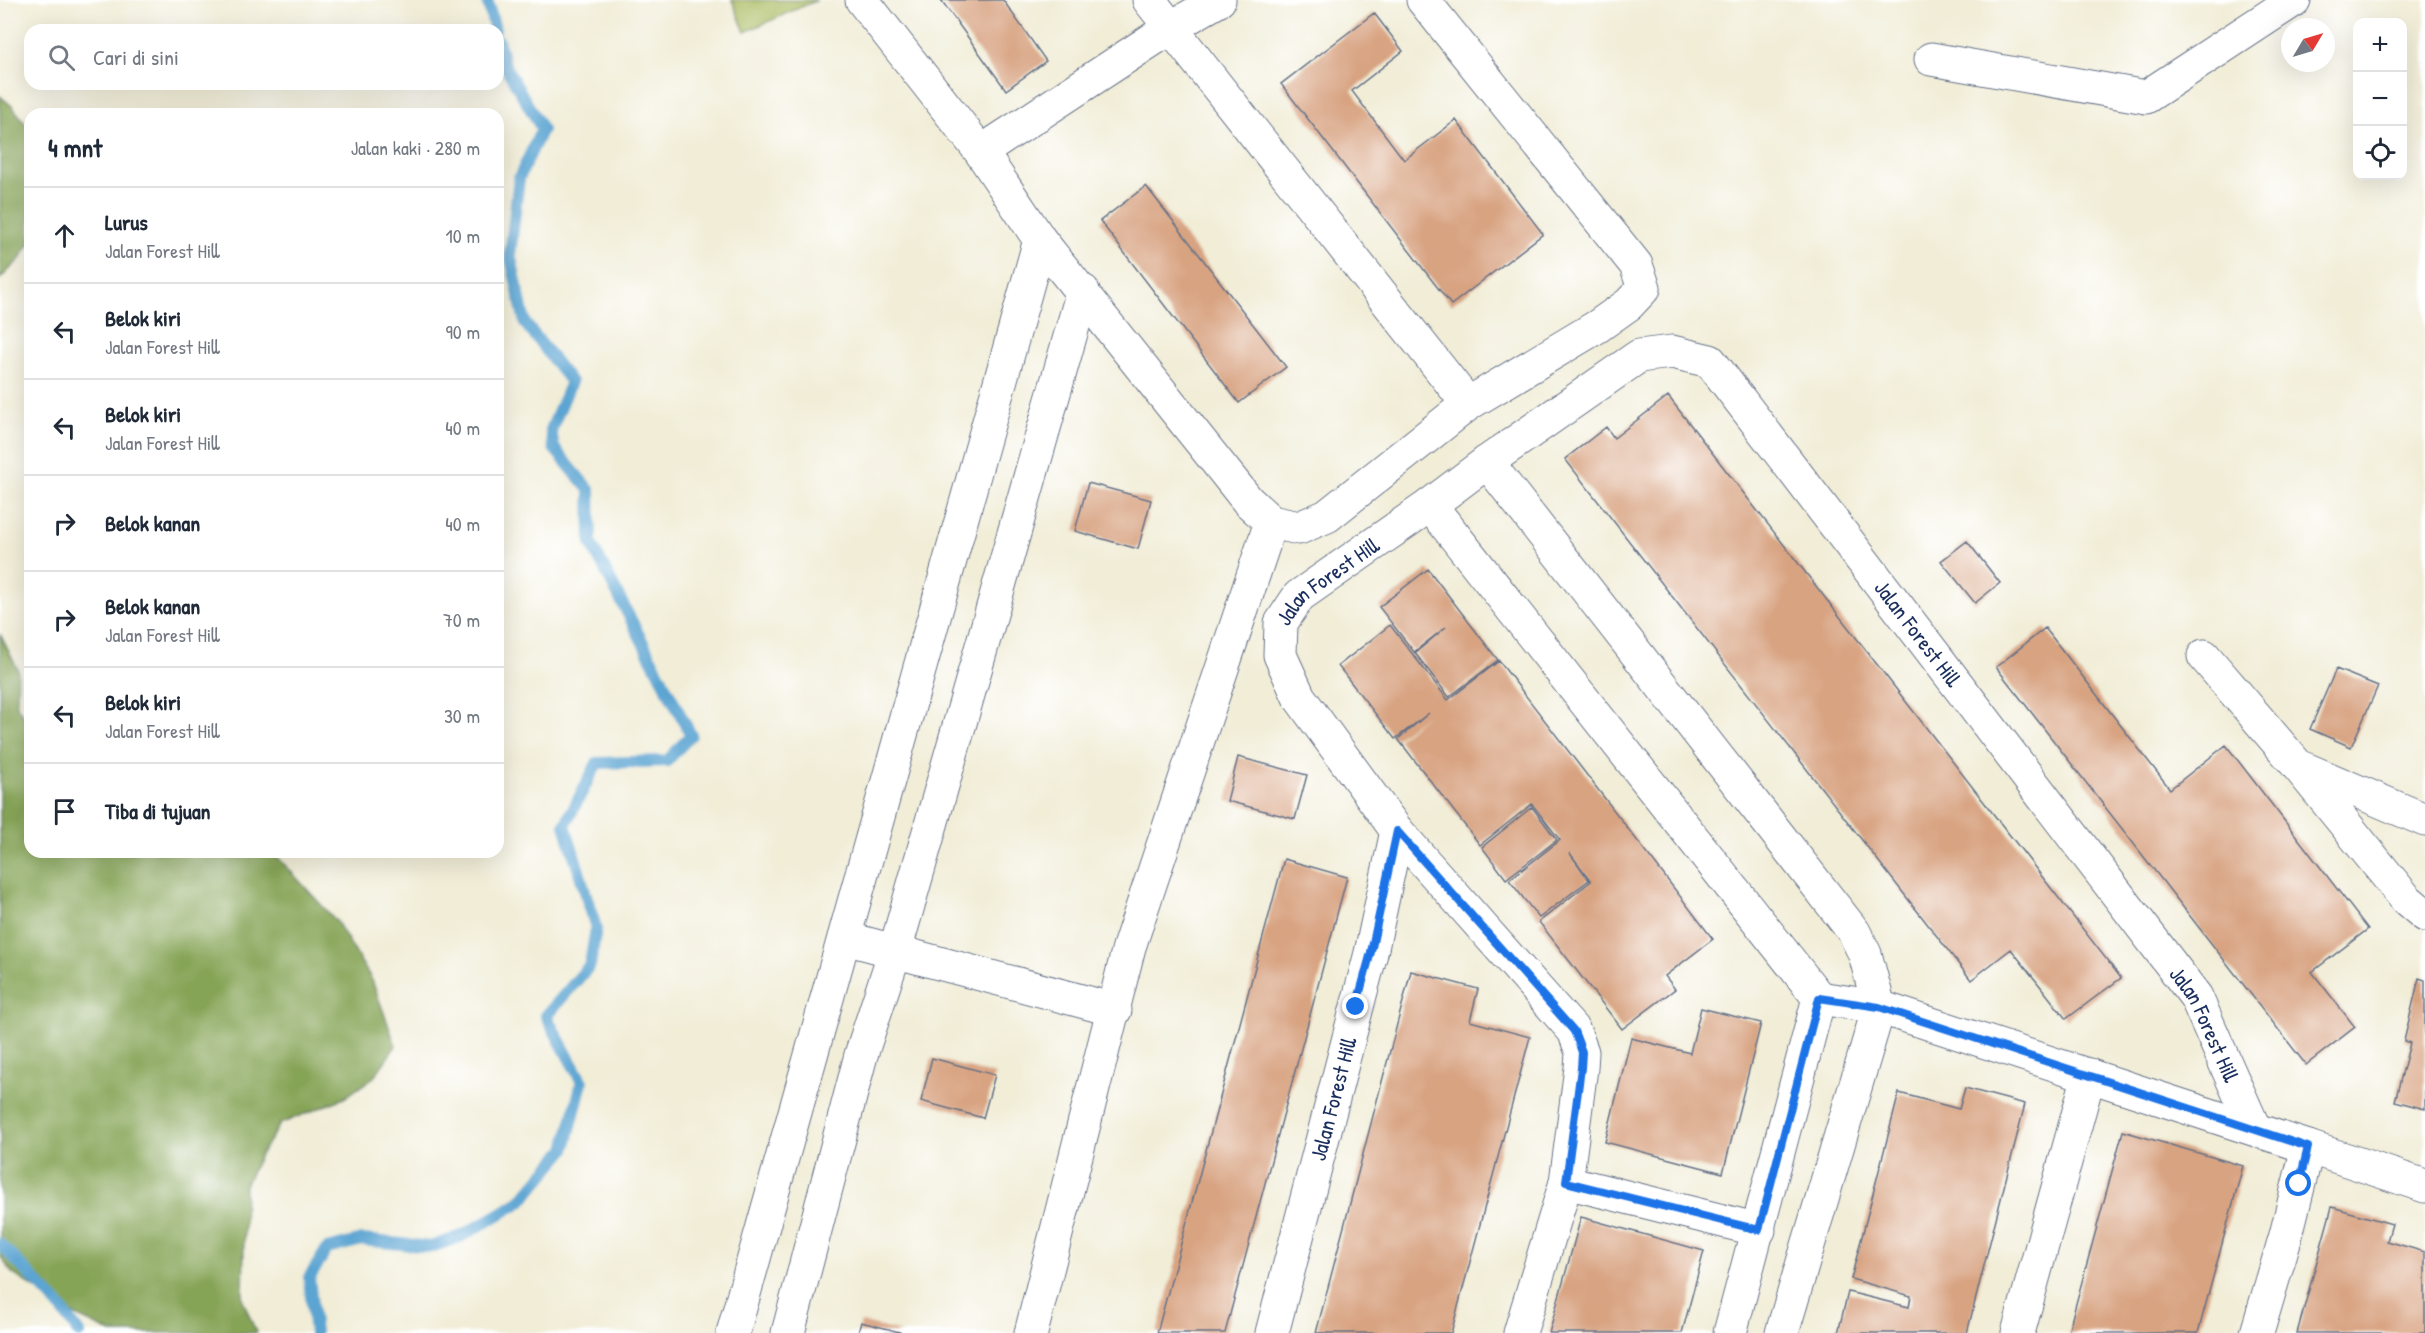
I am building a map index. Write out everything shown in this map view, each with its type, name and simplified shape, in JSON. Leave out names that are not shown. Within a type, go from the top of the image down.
[{"type":"street","points":[[862,0],[981,152],[1040,240],[1083,291],[1248,501],[1271,522],[1299,528],[1327,516],[1468,404],[1598,326],[1629,304],[1644,288],[1636,265],[1423,0]]},
{"type":"street","points":[[1149,0],[1468,404]]},
{"type":"street","points":[[981,152],[1170,28],[1219,0]]},
{"type":"street","points":[[1931,59],[2146,98],[2294,0]]},
{"type":"street","points":[[733,1333],[1040,240]]},
{"type":"street","points":[[788,1333],[861,1055],[896,951],[1083,291]]},
{"type":"street","name":"Jalan Forest Hill","points":[[1520,1333],[1566,1182],[1582,1052],[1574,1031],[1397,831],[1299,697],[1280,655],[1281,623],[1299,596],[1639,356],[1672,352],[1710,361],[2196,997],[2254,1128]]},
{"type":"street","points":[[1487,462],[1854,932],[1865,954],[1879,1007],[1782,1333]]},
{"type":"street","points":[[1430,505],[1819,998],[1730,1333]]},
{"type":"street","points":[[1031,1333],[1129,947],[1271,522]]},
{"type":"street","points":[[2204,656],[2298,766],[2406,899],[2425,915]]},
{"type":"street","points":[[2298,766],[2425,820]]},
{"type":"street","name":"Jalan Forest Hill","points":[[1272,1333],[1371,952],[1397,831]]},
{"type":"street","points":[[845,938],[1114,1010]]},
{"type":"street","name":"Jalan Forest Hill","points":[[1819,998],[1879,1007],[2254,1128],[2425,1186]]},
{"type":"street","points":[[2018,1333],[2089,1075]]},
{"type":"street","points":[[2257,1333],[2286,1235],[2308,1147]]},
{"type":"street","points":[[1566,1182],[1759,1230]]},
{"type":"green space","points":[[732,0],[817,0],[745,32]]},
{"type":"green space","points":[[0,96],[12,106],[24,121],[24,253],[0,279]]},
{"type":"green space","points":[[0,634],[18,670],[17,706],[24,717],[24,858],[278,858],[337,922],[372,980],[396,1046],[374,1077],[344,1098],[280,1124],[260,1155],[245,1185],[243,1300],[255,1333],[112,1333],[76,1316],[12,1273],[0,1256]]},
{"type":"building","points":[[941,0],[1003,0],[1046,61],[1006,90]]},
{"type":"building","points":[[1374,13],[1403,51],[1352,91],[1404,160],[1456,120],[1543,234],[1451,305],[1281,84]]},
{"type":"building","points":[[1146,186],[1286,367],[1239,403],[1100,221]]},
{"type":"building","points":[[1668,396],[2121,978],[2066,1019],[2011,949],[1971,980],[1565,459],[1606,427],[1614,438]]},
{"type":"building","points":[[1088,483],[1151,500],[1138,549],[1075,531]]},
{"type":"building","points":[[1967,541],[2000,583],[1975,603],[1941,561]]},
{"type":"building","points":[[1428,569],[1498,660],[1449,697],[1415,653],[1446,627],[1414,652],[1379,607]]},
{"type":"building","points":[[1390,625],[1448,700],[1499,661],[1713,939],[1665,976],[1675,989],[1622,1029],[1539,922],[1591,881],[1569,852],[1589,880],[1539,918],[1509,880],[1560,840],[1532,804],[1480,845],[1398,739],[1429,713],[1395,739],[1338,666]]},
{"type":"building","points":[[2045,628],[2170,789],[2226,745],[2368,929],[2312,972],[2355,1027],[2306,1065],[1996,667]]},
{"type":"building","points":[[2336,669],[2378,686],[2351,747],[2310,729]]},
{"type":"building","points":[[1238,757],[1307,775],[1295,819],[1227,801]]},
{"type":"building","points":[[1532,807],[1557,840],[1506,879],[1482,847]]},
{"type":"building","points":[[1284,859],[1347,877],[1225,1333],[1157,1333]]},
{"type":"building","points":[[1411,971],[1478,989],[1470,1021],[1530,1037],[1451,1333],[1316,1333]]},
{"type":"building","points":[[2419,978],[2425,980],[2425,1109],[2395,1101],[2410,1043],[2404,1041]]},
{"type":"building","points":[[1701,1008],[1761,1023],[1723,1173],[1605,1142],[1631,1038],[1690,1053]]},
{"type":"building","points":[[932,1058],[995,1075],[983,1118],[921,1101]]},
{"type":"building","points":[[1965,1088],[2025,1104],[1967,1333],[1838,1333],[1848,1292],[1909,1307],[1911,1296],[1851,1279],[1899,1093],[1959,1109]]},
{"type":"building","points":[[2123,1131],[2243,1166],[2198,1333],[2068,1333]]},
{"type":"building","points":[[2332,1207],[2392,1224],[2387,1241],[2425,1252],[2425,1333],[2297,1333]]},
{"type":"building","points":[[1581,1217],[1704,1251],[1682,1333],[1549,1333]]},
{"type":"building","points":[[861,1322],[900,1332],[900,1333],[858,1333]]},
{"type":"waterway","points":[[487,0],[493,24]]},
{"type":"waterway","points":[[315,1333],[309,1278],[327,1249],[362,1240],[431,1247],[462,1236],[520,1202],[565,1149],[582,1082],[546,1016],[590,965],[596,928],[565,825],[597,763],[667,761],[691,735],[591,543],[590,491],[554,448],[551,430],[571,382],[525,323],[510,254],[519,178],[542,129],[504,62]]},
{"type":"waterway","points":[[0,1244],[58,1304],[79,1333]]},
{"type":"route","points":[[1356,1007],[1371,952],[1397,831],[1574,1031],[1582,1052],[1566,1182],[1759,1230],[1819,998],[1879,1007],[2308,1147],[2299,1184]]}]
